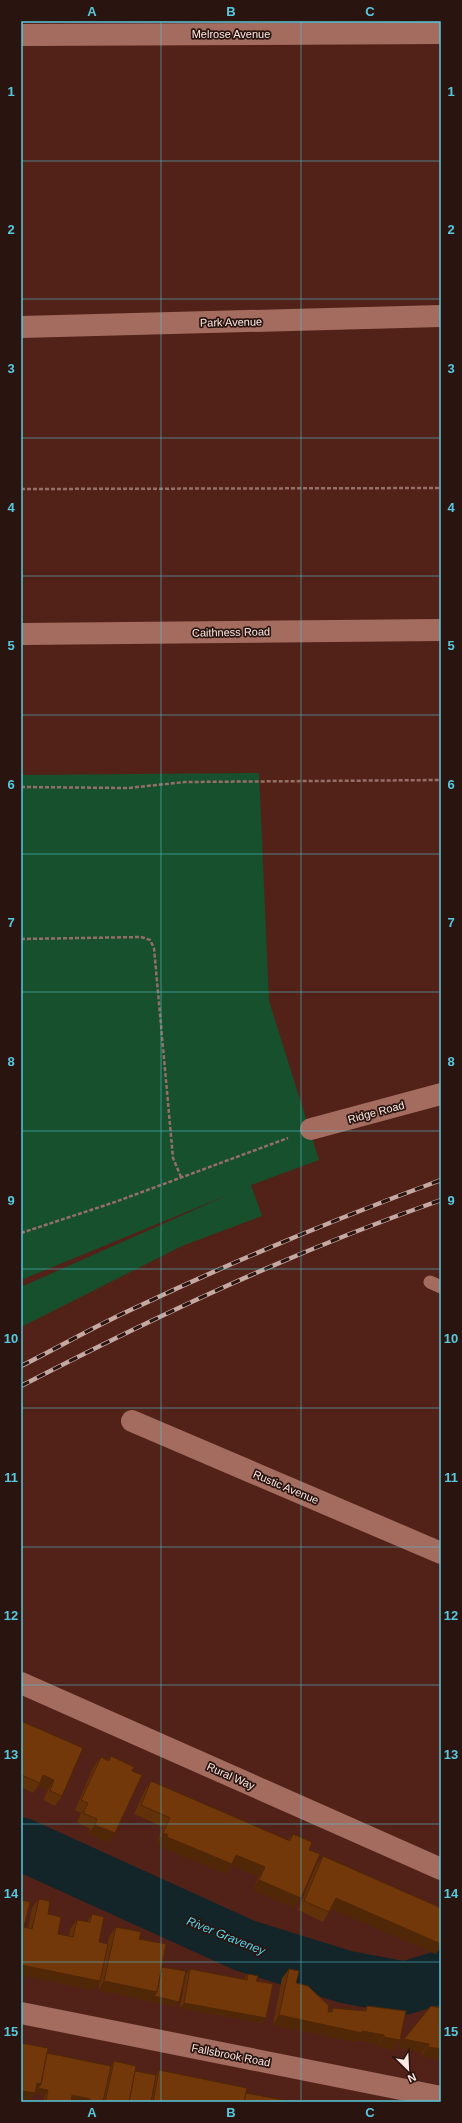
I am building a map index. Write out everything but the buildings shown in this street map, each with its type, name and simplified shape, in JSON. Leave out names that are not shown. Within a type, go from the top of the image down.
[{"type":"street","name":"Melrose Avenue","points":[[21,35],[441,33]]},
{"type":"street","name":"Park Avenue","points":[[21,327],[441,316]]},
{"type":"street","name":"Caithness Road","points":[[21,634],[441,630]]},
{"type":"street","name":"Ridge Road","points":[[311,1129],[441,1094]]},
{"type":"street","name":"Rustic Avenue","points":[[132,1421],[441,1553]]},
{"type":"street","name":"Rural Way","points":[[21,1683],[441,1869]]},
{"type":"street","name":"Fallsbrook Road","points":[[21,2013],[441,2097]]},
{"type":"path","points":[[21,489],[441,488]]},
{"type":"path","points":[[21,787],[128,788],[185,782],[441,780]]},
{"type":"path","points":[[21,939],[141,937],[150,940],[154,948],[173,1158],[181,1177]]},
{"type":"path","points":[[21,1233],[108,1204],[311,1129]]},
{"type":"green space","points":[[259,773],[269,1001],[319,1160],[251,1185],[262,1216],[182,1246],[21,1327],[21,1287],[230,1194],[21,1280],[21,775]]},
{"type":"waterway","name":"River Graveney","points":[[21,1844],[246,1946],[346,1977],[405,1988],[441,1977]]},
{"type":"railway","points":[[21,1366],[122,1314],[250,1256],[326,1224],[441,1180]]},
{"type":"railway","points":[[21,1386],[176,1309],[333,1241],[441,1200]]}]
